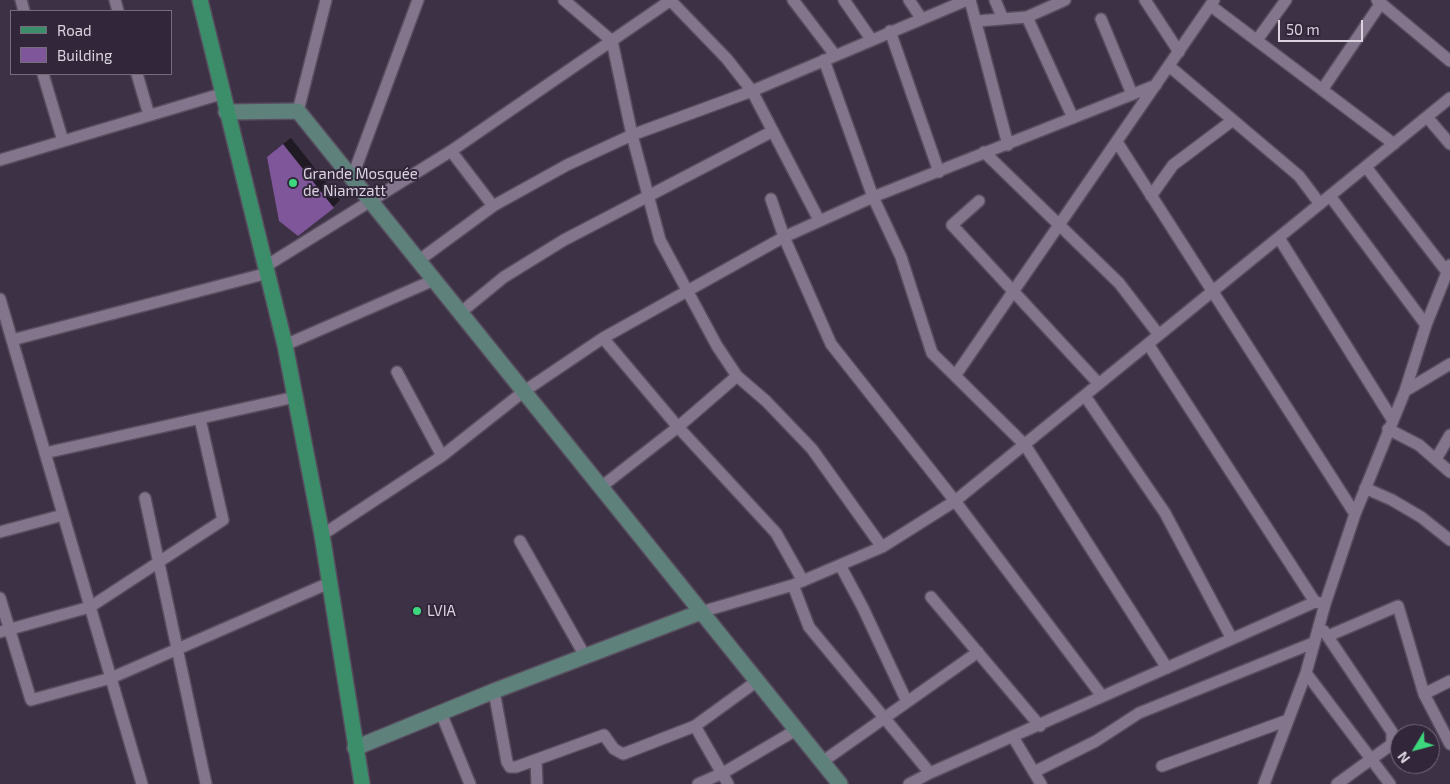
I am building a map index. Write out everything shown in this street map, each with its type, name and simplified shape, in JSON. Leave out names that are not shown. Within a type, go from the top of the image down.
[{"type":"main road","points":[[200,0],[226,112],[285,345],[322,535],[362,784]]},
{"type":"street","points":[[298,111],[326,0]]},
{"type":"street","points":[[352,178],[418,0]]},
{"type":"street","points":[[564,0],[612,41],[647,198],[660,240],[717,346],[737,376],[766,401],[812,450],[882,547]]},
{"type":"street","points":[[12,340],[267,270],[370,201],[451,151],[670,0],[727,59],[752,91],[819,220]]},
{"type":"street","points":[[793,0],[830,58],[873,197],[901,257],[932,354],[1025,445],[1167,668]]},
{"type":"street","points":[[844,0],[871,39]]},
{"type":"street","points":[[909,0],[922,18]]},
{"type":"street","points":[[418,261],[494,206],[567,165],[632,135],[752,91],[890,31],[969,0],[977,21],[1008,145]]},
{"type":"street","points":[[994,0],[1003,19]]},
{"type":"street","points":[[977,21],[1028,17],[1065,0]]},
{"type":"street","points":[[1145,0],[1179,52]]},
{"type":"street","points":[[1257,40],[1286,0]]},
{"type":"street","points":[[955,376],[1213,1],[1257,40],[1394,144]]},
{"type":"street","points":[[1322,90],[1379,1],[1450,62]]},
{"type":"street","points":[[1028,17],[1073,118]]},
{"type":"street","points":[[1101,19],[1132,94]]},
{"type":"street","points":[[890,31],[939,172]]},
{"type":"street","points":[[1169,66],[1300,176],[1320,204]]},
{"type":"street","points":[[43,75],[63,141]]},
{"type":"street","points":[[137,75],[149,115]]},
{"type":"street","points":[[322,535],[442,456],[523,392],[603,338],[784,237],[873,197],[939,172],[984,152],[1008,145],[1156,84]]},
{"type":"street","points":[[0,160],[222,94]]},
{"type":"street","points":[[355,748],[585,656],[701,612],[798,583],[882,547],[955,502],[1450,98]]},
{"type":"street","points":[[226,112],[298,111]]},
{"type":"street","points":[[298,111],[840,784]]},
{"type":"street","points":[[1427,117],[1450,144]]},
{"type":"street","points":[[1151,196],[1173,165],[1234,120]]},
{"type":"street","points":[[460,313],[504,277],[564,240],[773,131]]},
{"type":"street","points":[[1117,142],[1355,514]]},
{"type":"street","points":[[451,151],[494,206]]},
{"type":"street","points":[[984,152],[1119,283],[1159,335]]},
{"type":"street","points":[[1264,784],[1306,673],[1319,624],[1320,603],[1390,424],[1405,391],[1426,326],[1449,269],[1366,167]]},
{"type":"street","points":[[1330,196],[1426,326]]},
{"type":"street","points":[[771,200],[784,237],[831,344],[955,502],[1102,696]]},
{"type":"street","points":[[979,201],[952,226],[1099,384]]},
{"type":"street","points":[[1279,238],[1390,424],[1419,445],[1450,472]]},
{"type":"street","points":[[285,345],[434,280]]},
{"type":"street","points":[[0,299],[142,784]]},
{"type":"street","points":[[603,338],[678,427],[776,533],[798,583],[810,626],[930,773]]},
{"type":"street","points":[[1148,344],[1320,603]]},
{"type":"street","points":[[1405,391],[1450,364]]},
{"type":"street","points":[[397,372],[442,456]]},
{"type":"street","points":[[601,487],[678,427],[737,376]]},
{"type":"street","points":[[1085,396],[1165,512],[1232,639]]},
{"type":"street","points":[[45,454],[295,397]]},
{"type":"street","points":[[5,630],[90,607],[223,520],[200,419]]},
{"type":"street","points":[[1436,460],[1450,435]]},
{"type":"street","points":[[1365,488],[1392,500],[1421,517],[1450,540]]},
{"type":"street","points":[[145,498],[206,784]]},
{"type":"street","points":[[0,532],[63,515]]},
{"type":"street","points":[[520,541],[585,656]]},
{"type":"street","points":[[840,565],[863,608],[907,702]]},
{"type":"street","points":[[0,598],[5,630],[31,700],[111,678],[329,583]]},
{"type":"street","points":[[931,597],[1040,726]]},
{"type":"street","points":[[910,784],[930,773],[1040,726],[1102,696],[1320,603]]},
{"type":"street","points":[[1328,636],[1398,606],[1424,694],[1450,744]]},
{"type":"street","points":[[1319,624],[1392,732],[1392,744],[1337,784]]},
{"type":"street","points":[[1034,772],[1096,741],[1139,713],[1313,643]]},
{"type":"street","points":[[822,762],[978,652]]},
{"type":"street","points":[[1306,673],[1390,784]]},
{"type":"street","points":[[1424,694],[1450,681]]},
{"type":"street","points":[[494,691],[507,762],[510,767],[516,767],[604,735],[614,749],[623,754],[695,726],[757,682]]},
{"type":"street","points":[[441,713],[470,784]]},
{"type":"street","points":[[1162,766],[1288,720]]},
{"type":"street","points":[[695,726],[725,779]]},
{"type":"street","points":[[698,784],[725,779],[796,730]]},
{"type":"street","points":[[1013,737],[1041,784]]},
{"type":"street","points":[[536,760],[537,784]]},
{"type":"building","name":"Grande Mosquée de Niamzatt","points":[[283,144],[334,208],[298,236],[279,221],[267,157]]},
{"type":"place","name":"Grande Mosquée de Niamzatt","points":[[293,183]]},
{"type":"place","name":"LVIA","points":[[417,611]]}]
